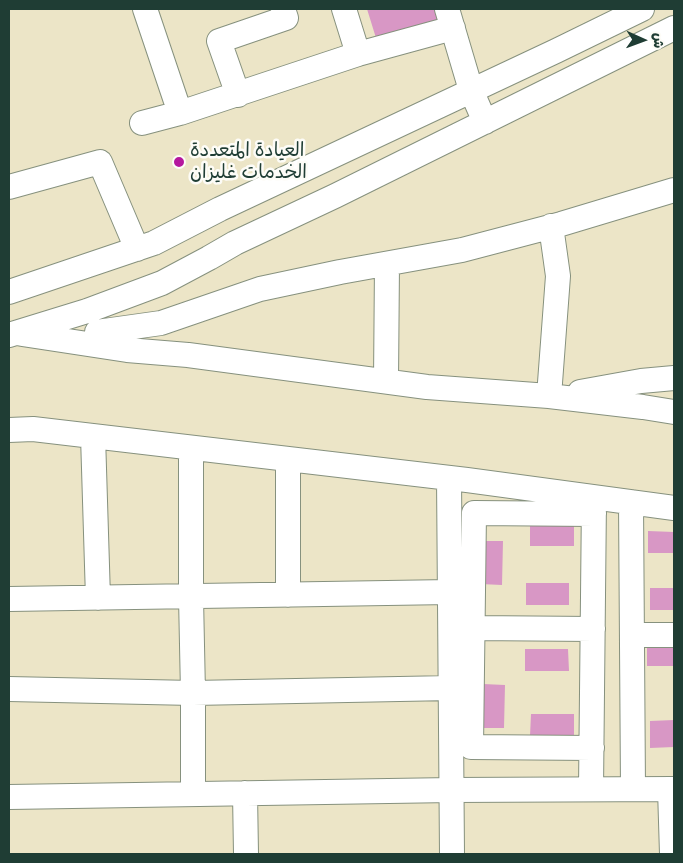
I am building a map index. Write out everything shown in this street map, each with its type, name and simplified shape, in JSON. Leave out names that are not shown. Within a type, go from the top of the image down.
[{"type":"street","points":[[145,9],[180,113]]},
{"type":"street","points":[[238,94],[218,41],[286,18],[283,9]]},
{"type":"street","points":[[344,9],[358,54]]},
{"type":"street","points":[[9,292],[154,242],[642,9]]},
{"type":"street","points":[[142,123],[180,113],[358,54],[450,18],[471,90],[485,122]]},
{"type":"street","points":[[12,334],[87,311],[162,283],[235,243],[335,196],[674,28]]},
{"type":"street","points":[[9,187],[100,162],[137,249]]},
{"type":"street","points":[[97,332],[160,322],[260,289],[340,272],[462,250],[674,190]]},
{"type":"street","points":[[220,209],[235,243]]},
{"type":"street","points":[[551,226],[558,276],[552,396]]},
{"type":"street","points":[[386,381],[387,264]]},
{"type":"street","points":[[87,311],[97,332],[127,350]]},
{"type":"street","points":[[12,334],[427,387],[552,396],[674,412]]},
{"type":"street","points":[[552,396],[641,381],[674,378]]},
{"type":"street","points":[[9,430],[33,429],[450,478],[594,505]]},
{"type":"street","points":[[93,436],[98,598]]},
{"type":"street","points":[[191,448],[193,794]]},
{"type":"street","points":[[288,460],[288,595]]},
{"type":"street","points":[[450,478],[452,854]]},
{"type":"street","points":[[631,502],[633,789]]},
{"type":"street","points":[[592,748],[471,747],[474,513],[631,502],[674,508]]},
{"type":"street","points":[[591,789],[594,505]]},
{"type":"street","points":[[9,599],[450,592]]},
{"type":"street","points":[[472,628],[593,629]]},
{"type":"street","points":[[632,635],[674,636]]},
{"type":"street","points":[[9,689],[193,693],[451,688]]},
{"type":"street","points":[[9,797],[452,790],[672,789],[672,854]]},
{"type":"street","points":[[245,793],[246,854]]},
{"type":"building","points":[[367,9],[435,9],[439,19],[376,38]]},
{"type":"building","points":[[530,524],[574,525],[574,546],[530,546]]},
{"type":"building","points":[[648,531],[674,532],[674,553],[648,553]]},
{"type":"building","points":[[481,541],[503,541],[502,585],[480,584]]},
{"type":"building","points":[[526,583],[569,583],[569,605],[526,605]]},
{"type":"building","points":[[650,588],[674,588],[674,610],[650,610]]},
{"type":"building","points":[[647,644],[674,644],[674,666],[647,666]]},
{"type":"building","points":[[525,649],[568,649],[569,671],[525,671]]},
{"type":"building","points":[[483,684],[505,685],[504,728],[482,728]]},
{"type":"building","points":[[531,714],[574,714],[574,736],[530,736]]},
{"type":"building","points":[[674,720],[674,747],[650,748],[650,721]]},
{"type":"place","name":"العيادة المتعددة الخدمات غليزان","points":[[179,162]]}]
